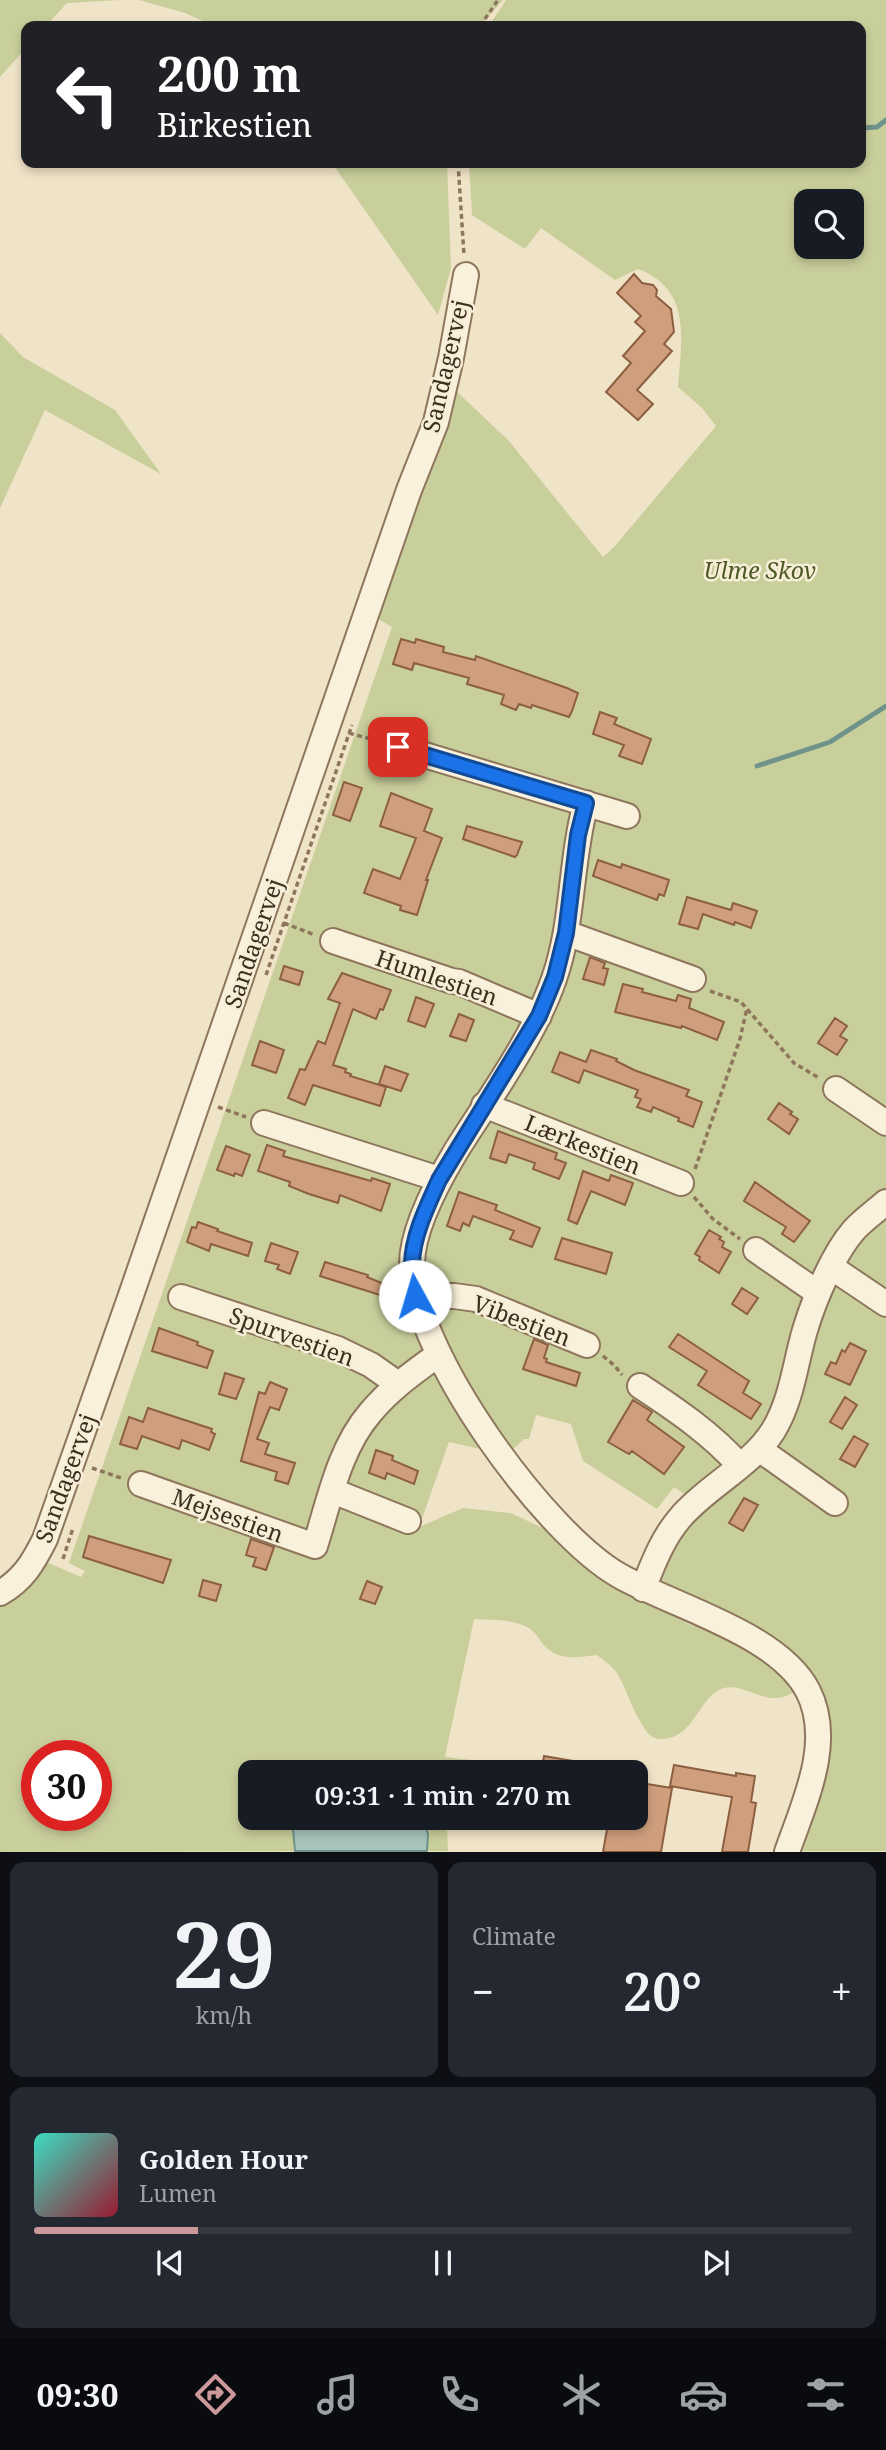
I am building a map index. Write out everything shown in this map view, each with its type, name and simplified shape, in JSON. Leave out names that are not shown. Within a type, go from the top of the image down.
[{"type":"street","name":"Sandagervej","points":[[0,1593],[20,1580],[31,1567],[44,1539],[130,1298],[409,490],[436,422],[466,275]]},
{"type":"street","points":[[398,747],[626,816]]},
{"type":"street","points":[[586,803],[578,835],[566,933],[555,977],[539,1016],[439,1180],[422,1219],[412,1262],[415,1296],[439,1354],[474,1415],[502,1457],[550,1517],[588,1553],[616,1574],[765,1645],[798,1674],[809,1692],[817,1719],[818,1748],[787,1852]]},
{"type":"street","points":[[566,933],[693,979]]},
{"type":"street","name":"Humlestien","points":[[333,942],[460,982],[539,1016]]},
{"type":"street","points":[[836,1089],[886,1123]]},
{"type":"street","name":"Lærkestien","points":[[485,1105],[685,1186]]},
{"type":"street","points":[[264,1122],[439,1180]]},
{"type":"street","points":[[643,1589],[659,1550],[680,1518],[749,1457],[781,1416],[818,1293],[853,1230],[886,1202]]},
{"type":"street","points":[[756,1250],[818,1293]]},
{"type":"street","points":[[831,1267],[886,1304]]},
{"type":"street","name":"Vibestien","points":[[415,1296],[475,1299],[587,1345]]},
{"type":"street","name":"Spurvestien","points":[[181,1297],[338,1349],[371,1365],[398,1384]]},
{"type":"street","points":[[408,1521],[333,1491],[346,1450],[368,1414],[398,1384],[439,1354]]},
{"type":"street","points":[[640,1386],[670,1405],[726,1449],[749,1457],[835,1503]]},
{"type":"street","name":"Mejsestien","points":[[141,1484],[315,1546],[333,1491]]},
{"type":"path","points":[[483,21],[498,0]]},
{"type":"path","points":[[458,168],[466,275]]},
{"type":"path","points":[[349,733],[398,747]]},
{"type":"path","points":[[284,923],[333,942]]},
{"type":"path","points":[[693,979],[691,983],[741,1002],[794,1063],[836,1089]]},
{"type":"path","points":[[747,1008],[740,1039],[685,1186],[713,1219],[756,1250]]},
{"type":"path","points":[[218,1107],[264,1122]]},
{"type":"path","points":[[587,1345],[615,1366],[624,1378],[640,1386]]},
{"type":"path","points":[[92,1468],[141,1484]]},
{"type":"green space","points":[[0,0],[121,0],[67,3],[51,21],[21,21],[21,54],[0,77]]},
{"type":"green space","points":[[139,0],[503,0],[484,21],[203,21]]},
{"type":"green space","name":"Ulme Skov","points":[[506,0],[886,0],[886,1851],[802,1851],[828,1725],[807,1674],[664,1590],[659,1568],[677,1534],[703,1507],[674,1487],[657,1509],[583,1461],[571,1424],[536,1415],[529,1439],[524,1439],[507,1455],[449,1442],[419,1527],[463,1508],[511,1513],[553,1533],[609,1584],[689,1624],[753,1648],[801,1689],[786,1696],[770,1698],[737,1688],[724,1688],[709,1698],[683,1731],[675,1736],[657,1739],[649,1734],[639,1720],[617,1673],[597,1655],[560,1655],[548,1649],[532,1630],[521,1624],[474,1619],[445,1757],[470,1760],[238,1760],[238,1830],[293,1830],[295,1851],[0,1852],[0,1599],[44,1561],[81,1577],[85,1571],[69,1563],[392,627],[376,618],[453,388],[509,441],[603,557],[716,426],[702,408],[678,387],[680,319],[676,303],[656,278],[638,269],[615,280],[541,228],[525,249],[472,215],[469,168],[866,168],[866,21],[492,21]]},
{"type":"green space","points":[[335,168],[447,168],[451,268],[438,315]]},
{"type":"green space","points":[[0,333],[23,357],[115,410],[161,474],[45,410],[0,508]]},
{"type":"green space","points":[[427,1830],[447,1830],[448,1851],[427,1851]]},
{"type":"water","points":[[293,1830],[426,1830],[428,1834],[427,1851],[295,1851]]},
{"type":"building","points":[[634,274],[642,283],[653,285],[657,290],[656,296],[671,309],[674,332],[664,344],[672,351],[637,390],[653,404],[638,420],[606,392],[631,363],[623,356],[645,331],[635,322],[641,316],[617,293]]},
{"type":"building","points":[[401,639],[415,643],[416,639],[444,647],[443,652],[475,660],[476,656],[567,688],[578,693],[572,711],[569,717],[532,705],[531,708],[519,704],[516,710],[501,704],[504,695],[467,684],[469,678],[414,663],[412,670],[393,664]]},
{"type":"building","points":[[600,712],[617,718],[614,724],[651,739],[642,764],[619,756],[624,745],[593,734]]},
{"type":"building","points":[[344,782],[362,788],[350,821],[333,815]]},
{"type":"building","points":[[391,793],[432,809],[424,831],[442,838],[426,880],[417,915],[400,910],[401,906],[364,893],[373,869],[400,879],[416,838],[380,826]]},
{"type":"building","points":[[467,826],[522,842],[517,855],[515,857],[463,839]]},
{"type":"building","points":[[598,860],[621,868],[622,864],[669,880],[664,896],[659,894],[657,900],[593,876]]},
{"type":"building","points":[[687,897],[731,910],[733,903],[757,911],[751,928],[703,914],[698,929],[679,924]]},
{"type":"building","points":[[590,957],[605,963],[603,968],[608,969],[604,985],[583,979]]},
{"type":"building","points":[[284,966],[303,972],[299,985],[280,979]]},
{"type":"building","points":[[342,973],[391,990],[376,1019],[353,1009],[333,1065],[346,1069],[345,1072],[351,1074],[350,1076],[386,1087],[380,1106],[313,1085],[305,1105],[288,1098],[300,1069],[305,1070],[318,1041],[325,1044],[340,1003],[328,999]]},
{"type":"building","points":[[623,984],[676,1001],[678,995],[691,999],[689,1008],[724,1022],[717,1040],[682,1026],[681,1028],[615,1012]]},
{"type":"building","points":[[416,997],[434,1004],[425,1027],[408,1021]]},
{"type":"building","points":[[459,1014],[474,1020],[466,1041],[450,1036]]},
{"type":"building","points":[[835,1018],[847,1026],[840,1036],[847,1040],[837,1055],[818,1043]]},
{"type":"building","points":[[260,1041],[284,1050],[276,1073],[252,1065]]},
{"type":"building","points":[[591,1050],[617,1059],[616,1061],[634,1070],[689,1090],[686,1096],[702,1102],[693,1127],[653,1107],[651,1112],[637,1107],[641,1099],[635,1097],[638,1090],[584,1070],[579,1083],[552,1072],[560,1052],[586,1062]]},
{"type":"building","points":[[385,1066],[408,1074],[401,1091],[379,1084]]},
{"type":"building","points":[[779,1103],[798,1119],[789,1134],[768,1119]]},
{"type":"building","points":[[498,1131],[557,1153],[555,1159],[566,1163],[559,1179],[533,1169],[535,1163],[509,1154],[506,1163],[490,1158]]},
{"type":"building","points":[[267,1145],[285,1151],[283,1156],[390,1184],[381,1211],[340,1195],[338,1203],[309,1194],[289,1186],[290,1182],[258,1171]]},
{"type":"building","points":[[226,1146],[250,1155],[242,1176],[217,1170]]},
{"type":"building","points":[[583,1171],[609,1181],[611,1175],[633,1183],[625,1205],[591,1191],[577,1224],[568,1220]]},
{"type":"building","points":[[755,1182],[810,1221],[794,1242],[782,1234],[786,1227],[744,1201]]},
{"type":"building","points":[[459,1192],[497,1205],[495,1210],[540,1228],[532,1247],[510,1239],[514,1231],[473,1216],[469,1226],[463,1223],[460,1231],[447,1226]]},
{"type":"building","points":[[198,1222],[252,1243],[248,1256],[211,1244],[209,1251],[187,1242],[192,1227],[196,1228]]},
{"type":"building","points":[[709,1230],[721,1237],[719,1239],[724,1242],[722,1247],[731,1252],[719,1273],[699,1260],[700,1257],[695,1254]]},
{"type":"building","points":[[562,1238],[612,1253],[606,1274],[555,1259]]},
{"type":"building","points":[[271,1243],[298,1252],[290,1274],[277,1269],[279,1265],[265,1261]]},
{"type":"building","points":[[325,1262],[368,1275],[367,1277],[384,1284],[380,1295],[320,1276]]},
{"type":"building","points":[[742,1288],[758,1298],[747,1314],[732,1304]]},
{"type":"building","points":[[159,1328],[198,1342],[197,1345],[213,1351],[207,1368],[152,1351]]},
{"type":"building","points":[[678,1334],[749,1381],[743,1393],[761,1404],[751,1419],[698,1385],[707,1371],[669,1347]]},
{"type":"building","points":[[534,1339],[548,1345],[544,1358],[547,1359],[546,1362],[580,1373],[576,1386],[523,1369]]},
{"type":"building","points":[[850,1343],[866,1351],[850,1385],[825,1374],[831,1362],[836,1364],[842,1350],[845,1352]]},
{"type":"building","points":[[225,1373],[244,1379],[236,1399],[219,1394]]},
{"type":"building","points":[[270,1382],[287,1389],[279,1410],[270,1407],[257,1439],[269,1443],[265,1454],[295,1463],[288,1484],[275,1480],[277,1472],[241,1461],[259,1392],[265,1394]]},
{"type":"building","points":[[845,1397],[857,1405],[842,1429],[830,1422]]},
{"type":"building","points":[[633,1400],[652,1412],[647,1420],[684,1447],[664,1474],[632,1451],[629,1454],[608,1442]]},
{"type":"building","points":[[148,1408],[212,1429],[211,1432],[215,1434],[209,1450],[182,1440],[179,1449],[142,1436],[137,1449],[120,1444],[129,1417],[143,1422]]},
{"type":"building","points":[[854,1436],[868,1444],[855,1467],[840,1459]]},
{"type":"building","points":[[376,1450],[393,1456],[392,1460],[418,1471],[414,1484],[387,1473],[385,1479],[369,1473]]},
{"type":"building","points":[[744,1498],[758,1505],[743,1531],[729,1523]]},
{"type":"building","points":[[89,1536],[171,1560],[163,1583],[83,1557]]},
{"type":"building","points":[[251,1539],[274,1547],[266,1570],[253,1566],[256,1558],[246,1555]]},
{"type":"building","points":[[203,1580],[221,1585],[216,1601],[199,1596]]},
{"type":"building","points":[[367,1581],[382,1587],[375,1604],[360,1599]]},
{"type":"building","points":[[544,1756],[568,1760],[543,1760]]},
{"type":"building","points":[[674,1765],[736,1776],[736,1773],[755,1776],[751,1802],[756,1803],[748,1852],[722,1852],[732,1797],[670,1786]]},
{"type":"building","points":[[648,1784],[672,1788],[661,1852],[603,1852],[607,1830],[648,1830]]},
{"type":"waterway","points":[[866,128],[877,127],[886,120]]},
{"type":"waterway","points":[[757,766],[830,742],[886,706]]},
{"type":"route","points":[[398,747],[586,803],[578,835],[566,933],[555,977],[539,1016],[430,1199],[422,1219],[412,1262],[415,1296]]}]
